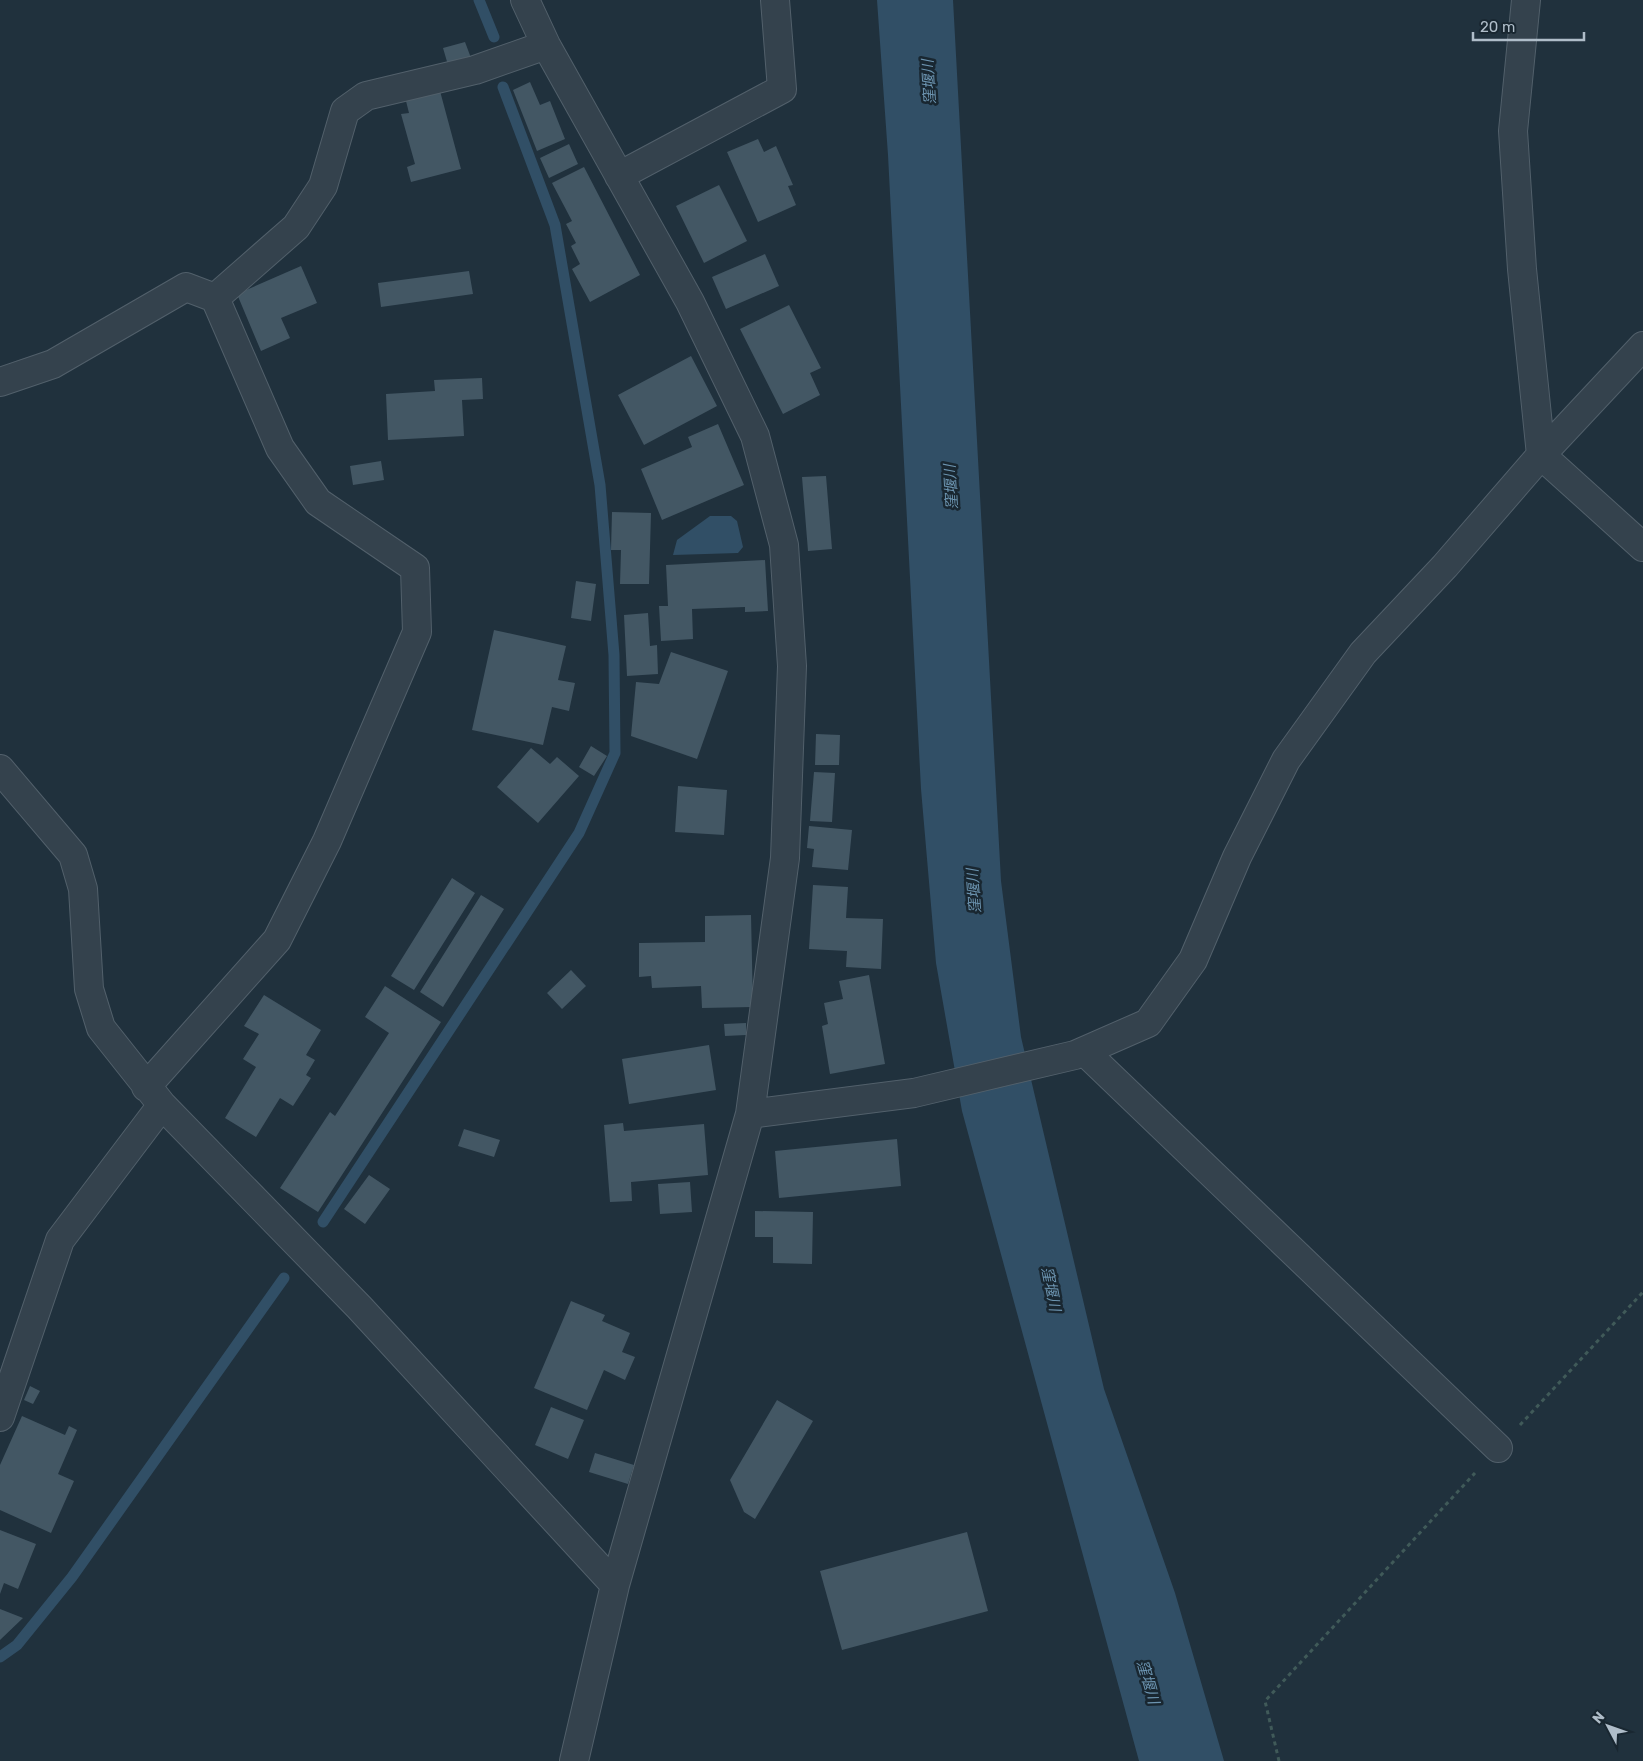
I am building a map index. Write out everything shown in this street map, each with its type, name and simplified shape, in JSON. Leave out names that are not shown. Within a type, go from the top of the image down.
[{"type":"street","points":[[525,0],[546,45],[690,302],[756,436],[784,545],[792,666],[785,858],[750,1114],[615,1585],[574,1761]]},
{"type":"street","points":[[619,176],[782,89],[775,0]]},
{"type":"street","points":[[1526,0],[1513,131],[1522,269],[1541,455],[1643,548]]},
{"type":"street","points":[[215,298],[296,227],[323,186],[345,111],[366,96],[474,70],[546,45]]},
{"type":"street","points":[[0,382],[53,364],[186,288],[215,298],[280,448],[318,502],[415,568],[417,632],[327,841],[276,940],[154,1096],[60,1240],[0,1417]]},
{"type":"street","points":[[750,1114],[914,1093],[1079,1053],[1148,1024],[1192,960],[1237,857],[1286,760],[1363,653],[1445,566],[1541,455],[1643,346]]},
{"type":"street","points":[[0,769],[73,855],[83,889],[89,989],[100,1028],[154,1096],[359,1307],[615,1585]]},
{"type":"street","points":[[1079,1053],[1498,1448]]},
{"type":"path","points":[[1279,1761],[1265,1701],[1643,1292]]},
{"type":"water","name":"窪堰川","points":[[877,0],[953,0],[1001,881],[1021,1037],[1104,1389],[1175,1593],[1224,1761],[1139,1761],[962,1111],[936,963],[921,789],[888,155]]},
{"type":"water","points":[[710,516],[731,516],[737,521],[743,547],[738,553],[673,555],[677,540]]},
{"type":"building","points":[[465,42],[471,58],[448,65],[443,48]]},
{"type":"building","points":[[530,82],[540,105],[550,101],[565,139],[537,151],[513,90]]},
{"type":"building","points":[[440,91],[461,169],[411,182],[407,167],[415,164],[401,114],[409,113],[406,101]]},
{"type":"building","points":[[758,139],[764,152],[776,146],[793,185],[788,186],[796,205],[758,222],[727,152]]},
{"type":"building","points":[[569,144],[578,164],[549,178],[540,158]]},
{"type":"building","points":[[584,167],[640,275],[590,302],[572,269],[580,264],[571,246],[576,243],[566,224],[572,221],[552,183]]},
{"type":"building","points":[[719,185],[747,241],[704,263],[676,206]]},
{"type":"building","points":[[765,254],[779,286],[726,309],[712,277]]},
{"type":"building","points":[[301,266],[317,303],[281,318],[290,338],[261,351],[237,294]]},
{"type":"building","points":[[469,271],[473,294],[381,307],[378,283]]},
{"type":"building","points":[[789,305],[821,368],[810,373],[820,395],[783,414],[740,329]]},
{"type":"building","points":[[691,356],[717,406],[644,445],[618,395]]},
{"type":"building","points":[[482,378],[483,399],[462,400],[464,436],[388,440],[386,394],[435,391],[434,380]]},
{"type":"building","points":[[718,424],[744,485],[662,520],[641,469],[692,447],[688,437]]},
{"type":"building","points":[[381,461],[384,480],[353,485],[350,466]]},
{"type":"building","points":[[826,476],[832,549],[808,551],[802,477]]},
{"type":"building","points":[[612,512],[651,513],[649,584],[620,584],[621,550],[611,550]]},
{"type":"building","points":[[765,560],[768,611],[745,612],[745,607],[692,609],[693,639],[661,641],[659,606],[668,606],[666,565]]},
{"type":"building","points":[[576,581],[596,584],[591,621],[571,618]]},
{"type":"building","points":[[648,613],[650,646],[657,645],[658,674],[627,676],[624,615]]},
{"type":"building","points":[[494,630],[566,646],[558,680],[575,683],[569,711],[552,707],[543,745],[472,730]]},
{"type":"building","points":[[671,652],[728,671],[697,759],[631,736],[636,682],[659,684]]},
{"type":"building","points":[[816,734],[840,735],[839,765],[815,765]]},
{"type":"building","points":[[591,746],[607,756],[594,776],[579,767]]},
{"type":"building","points":[[531,748],[550,764],[557,757],[579,776],[538,823],[497,787]]},
{"type":"building","points":[[814,772],[835,773],[832,822],[810,821]]},
{"type":"building","points":[[678,786],[727,790],[724,835],[675,832]]},
{"type":"building","points":[[809,826],[852,830],[848,870],[812,867],[814,849],[807,848]]},
{"type":"building","points":[[452,878],[475,893],[414,990],[391,976]]},
{"type":"building","points":[[813,885],[848,887],[846,918],[883,919],[881,969],[846,967],[847,951],[809,949]]},
{"type":"building","points":[[481,895],[504,909],[443,1007],[420,992]]},
{"type":"building","points":[[751,915],[753,1007],[702,1008],[701,986],[652,988],[651,976],[639,977],[639,943],[705,942],[705,916]]},
{"type":"building","points":[[571,970],[586,986],[562,1009],[547,993]]},
{"type":"building","points":[[869,975],[885,1064],[830,1074],[822,1026],[828,1024],[824,1003],[843,999],[839,981]]},
{"type":"building","points":[[385,986],[441,1022],[318,1212],[280,1188],[330,1112],[335,1116],[389,1033],[365,1017]]},
{"type":"building","points":[[264,995],[321,1030],[306,1055],[315,1060],[306,1075],[311,1078],[293,1106],[280,1098],[256,1137],[225,1118],[256,1067],[243,1059],[259,1034],[244,1026]]},
{"type":"building","points":[[746,1023],[746,1035],[725,1036],[724,1024]]},
{"type":"building","points":[[709,1045],[716,1090],[629,1104],[622,1059]]},
{"type":"building","points":[[623,1123],[624,1131],[704,1124],[708,1175],[631,1182],[632,1201],[610,1202],[604,1125]]},
{"type":"building","points":[[464,1129],[500,1140],[494,1157],[458,1146]]},
{"type":"building","points":[[897,1139],[901,1186],[779,1198],[775,1151]]},
{"type":"building","points":[[369,1175],[390,1189],[365,1224],[344,1209]]},
{"type":"building","points":[[690,1182],[692,1212],[660,1214],[658,1184]]},
{"type":"building","points":[[755,1211],[813,1212],[812,1264],[773,1263],[773,1237],[755,1237]]},
{"type":"building","points":[[571,1301],[605,1315],[602,1321],[630,1333],[622,1352],[635,1357],[625,1380],[604,1370],[587,1410],[534,1388]]},
{"type":"building","points":[[30,1386],[40,1391],[33,1404],[24,1400]]},
{"type":"building","points":[[777,1400],[813,1421],[755,1519],[744,1512],[730,1480]]},
{"type":"building","points":[[551,1407],[584,1420],[568,1459],[535,1445]]},
{"type":"building","points":[[22,1416],[65,1435],[69,1426],[77,1430],[58,1474],[74,1481],[51,1533],[0,1510],[0,1465]]},
{"type":"building","points":[[595,1453],[634,1465],[628,1484],[589,1472]]},
{"type":"building","points":[[0,1530],[36,1544],[18,1589],[4,1583],[0,1594]]},
{"type":"building","points":[[967,1532],[988,1611],[842,1650],[820,1571]]},
{"type":"building","points":[[0,1609],[23,1618],[0,1640]]},
{"type":"waterway","points":[[479,0],[494,37]]},
{"type":"waterway","points":[[323,1222],[579,833],[615,753],[614,655],[600,485],[555,225],[503,87]]},
{"type":"waterway","points":[[0,1657],[17,1645],[72,1577],[284,1278]]}]
